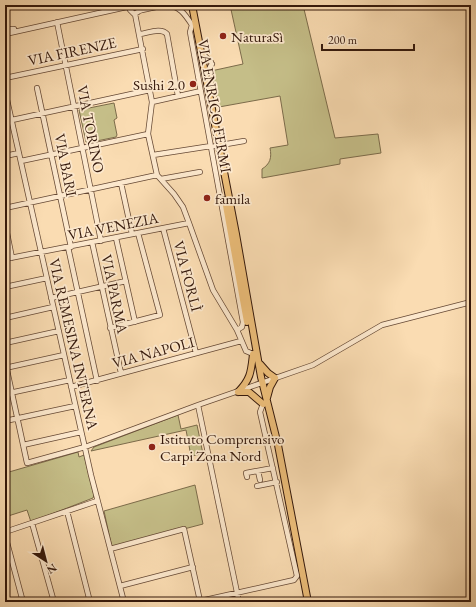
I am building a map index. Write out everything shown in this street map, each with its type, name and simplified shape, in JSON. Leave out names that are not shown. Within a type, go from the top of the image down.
[{"type":"main road","points":[[188,5],[253,354],[279,452],[308,602]]},
{"type":"main road","points":[[192,5],[205,76],[214,146],[236,234],[261,383]]},
{"type":"main road","points":[[196,5],[199,28],[198,39]]},
{"type":"main road","points":[[238,392],[248,381],[253,354]]},
{"type":"main road","points":[[258,361],[265,371],[275,378],[265,402]]},
{"type":"main road","points":[[238,392],[249,392],[265,402]]},
{"type":"street","points":[[133,10],[139,7],[138,5]]},
{"type":"street","points":[[5,34],[107,12],[142,10],[165,5],[181,10],[192,25]]},
{"type":"street","points":[[133,10],[140,34],[152,102],[148,134],[157,175],[174,194],[183,207],[213,290],[237,330],[246,351],[253,354]]},
{"type":"street","name":"VIA TORINO","points":[[57,22],[102,241]]},
{"type":"street","name":"VIA ENRICO FERMI","points":[[192,25],[190,32],[201,91],[214,146],[243,322],[242,327],[237,330]]},
{"type":"street","points":[[5,29],[25,29]]},
{"type":"street","points":[[140,34],[160,30],[167,34],[178,96]]},
{"type":"street","name":"VIA FIRENZE","points":[[5,78],[143,49]]},
{"type":"street","points":[[201,52],[211,64],[205,76]]},
{"type":"street","name":"VIA BARI","points":[[37,88],[60,196],[77,292],[97,381]]},
{"type":"street","points":[[12,120],[43,112],[74,107],[150,90]]},
{"type":"street","name":"VIA REMESINA INTERNA","points":[[5,91],[97,501],[124,602]]},
{"type":"street","points":[[152,102],[201,91]]},
{"type":"street","points":[[21,161],[148,134]]},
{"type":"street","points":[[153,155],[244,141]]},
{"type":"street","points":[[5,156],[19,153]]},
{"type":"street","points":[[161,179],[200,172]]},
{"type":"street","points":[[5,208],[157,175]]},
{"type":"street","points":[[121,183],[132,234]]},
{"type":"street","name":"VIA VENEZIA","points":[[5,259],[102,241],[189,222]]},
{"type":"street","points":[[5,223],[12,258]]},
{"type":"street","name":"VIA FORLÌ","points":[[163,228],[196,353]]},
{"type":"street","points":[[110,328],[160,315],[138,233]]},
{"type":"street","points":[[116,238],[135,322]]},
{"type":"street","name":"VIA PARMA","points":[[92,242],[121,373]]},
{"type":"street","points":[[5,287],[47,278]]},
{"type":"street","points":[[51,298],[126,281]]},
{"type":"street","points":[[5,361],[27,463],[85,447],[198,404],[238,392],[313,365],[374,328],[388,322],[471,302]]},
{"type":"street","points":[[5,318],[53,307]]},
{"type":"street","points":[[5,343],[59,331]]},
{"type":"street","name":"VIA NAPOLI","points":[[72,387],[241,341]]},
{"type":"street","points":[[6,368],[64,355]]},
{"type":"street","points":[[5,394],[70,380]]},
{"type":"street","points":[[110,549],[184,529],[193,567],[198,602],[294,580],[298,576],[260,412],[265,402]]},
{"type":"street","points":[[198,404],[239,602]]},
{"type":"street","points":[[5,421],[75,406]]},
{"type":"street","points":[[23,445],[81,432]]},
{"type":"street","points":[[247,477],[246,473],[273,468]]},
{"type":"street","points":[[258,471],[260,480]]},
{"type":"street","points":[[257,486],[277,482]]},
{"type":"street","points":[[23,602],[5,534],[32,523],[97,501]]},
{"type":"street","points":[[67,511],[90,602]]},
{"type":"street","points":[[32,523],[54,602]]},
{"type":"street","points":[[120,586],[193,567]]},
{"type":"shaded area","points":[[230,5],[303,5],[335,138],[378,134],[381,153],[340,159],[340,164],[262,178],[262,169],[270,160],[270,148],[288,145],[280,96],[219,107],[211,71],[243,64]]},
{"type":"shaded area","points":[[114,103],[117,118],[114,120],[117,135],[116,137],[87,143],[79,110]]},
{"type":"shaded area","points":[[178,415],[181,429],[197,425],[203,454],[191,456],[186,430],[91,451],[94,447]]},
{"type":"shaded area","points":[[78,452],[79,457],[84,455],[94,495],[93,498],[31,522],[27,510],[5,517],[5,477],[9,475],[9,472]]},
{"type":"shaded area","points":[[195,485],[203,524],[112,548],[104,511]]},
{"type":"place","name":"NaturaSì","points":[[223,36]]},
{"type":"place","name":"Sushi 2.0","points":[[193,84]]},
{"type":"place","name":"famila","points":[[207,198]]},
{"type":"place","name":"Istituto Comprensivo Carpi Zona Nord","points":[[152,447]]}]
